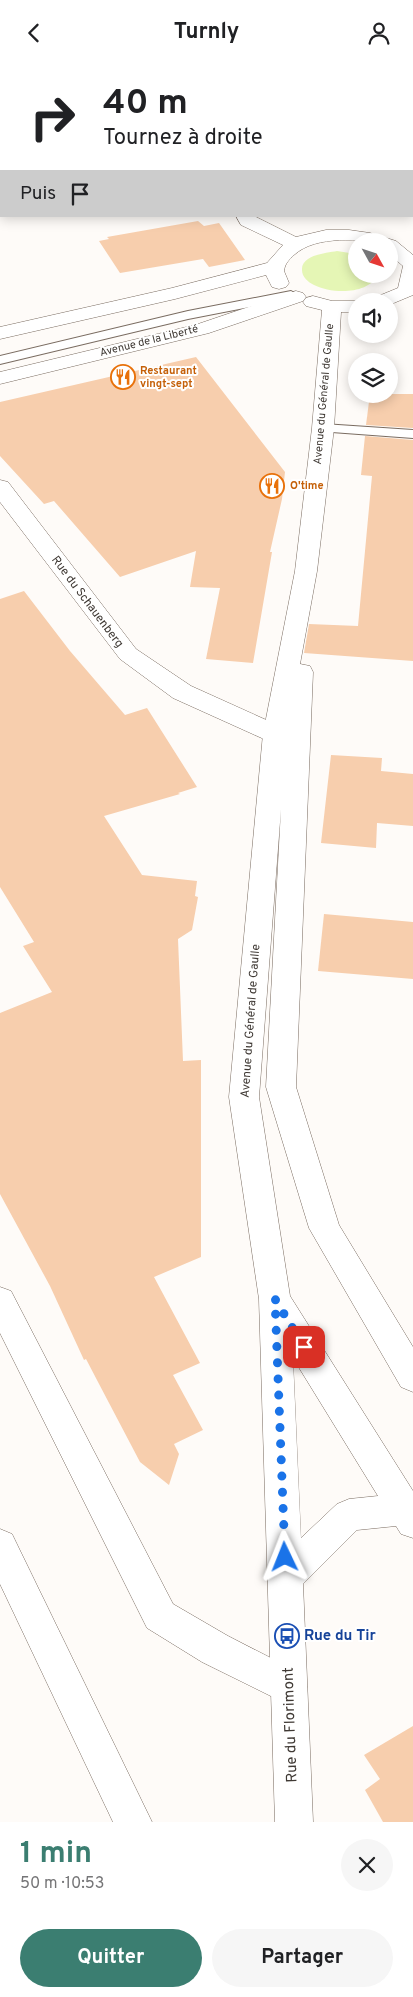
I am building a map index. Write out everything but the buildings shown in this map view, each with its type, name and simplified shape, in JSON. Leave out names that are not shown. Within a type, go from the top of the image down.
[{"type":"main road","points":[[246,217],[248,221],[296,244]]},
{"type":"main road","points":[[352,233],[356,217]]},
{"type":"main road","points":[[348,235],[331,235],[296,244],[276,261],[274,267],[277,282],[294,296],[332,307],[348,306]]},
{"type":"main road","points":[[398,244],[413,243]]},
{"type":"main road","points":[[398,252],[413,265],[410,288],[398,294]]},
{"type":"main road","points":[[0,333],[175,293],[274,267]]},
{"type":"main road","name":"Avenue de la Liberté","points":[[0,378],[202,329],[294,296]]},
{"type":"main road","name":"Avenue du Général de Gaulle","points":[[332,307],[323,428],[306,571],[275,734],[244,1097],[275,1299],[408,1516]]},
{"type":"main road","name":"Rue du Schauenberg","points":[[0,487],[128,654],[182,692],[275,734]]},
{"type":"main road","name":"Avenue du Général de Gaulle","points":[[306,571],[281,1087],[325,1228],[413,1377]]},
{"type":"main road","name":"Rue du Florimont","points":[[275,1299],[294,1822]]},
{"type":"main road","points":[[0,1301],[160,1616],[215,1649],[289,1687]]},
{"type":"main road","points":[[286,1577],[349,1515],[408,1516]]},
{"type":"main road","points":[[0,1547],[133,1822]]},
{"type":"lane","points":[[0,360],[188,315],[294,296]]},
{"type":"lane","points":[[323,428],[413,434]]},
{"type":"green space","points":[[337,251],[348,253],[348,283],[371,283],[359,289],[349,291],[330,290],[312,284],[303,275],[303,265],[310,258]]},
{"type":"place","name":"Restaurant vingt-sept","points":[[123,377]]},
{"type":"place","name":"O'time","points":[[272,486]]},
{"type":"place","name":"Rue du Tir","points":[[287,1636]]},
{"type":"route","points":[[285,1557],[275,1299],[304,1347]]}]
